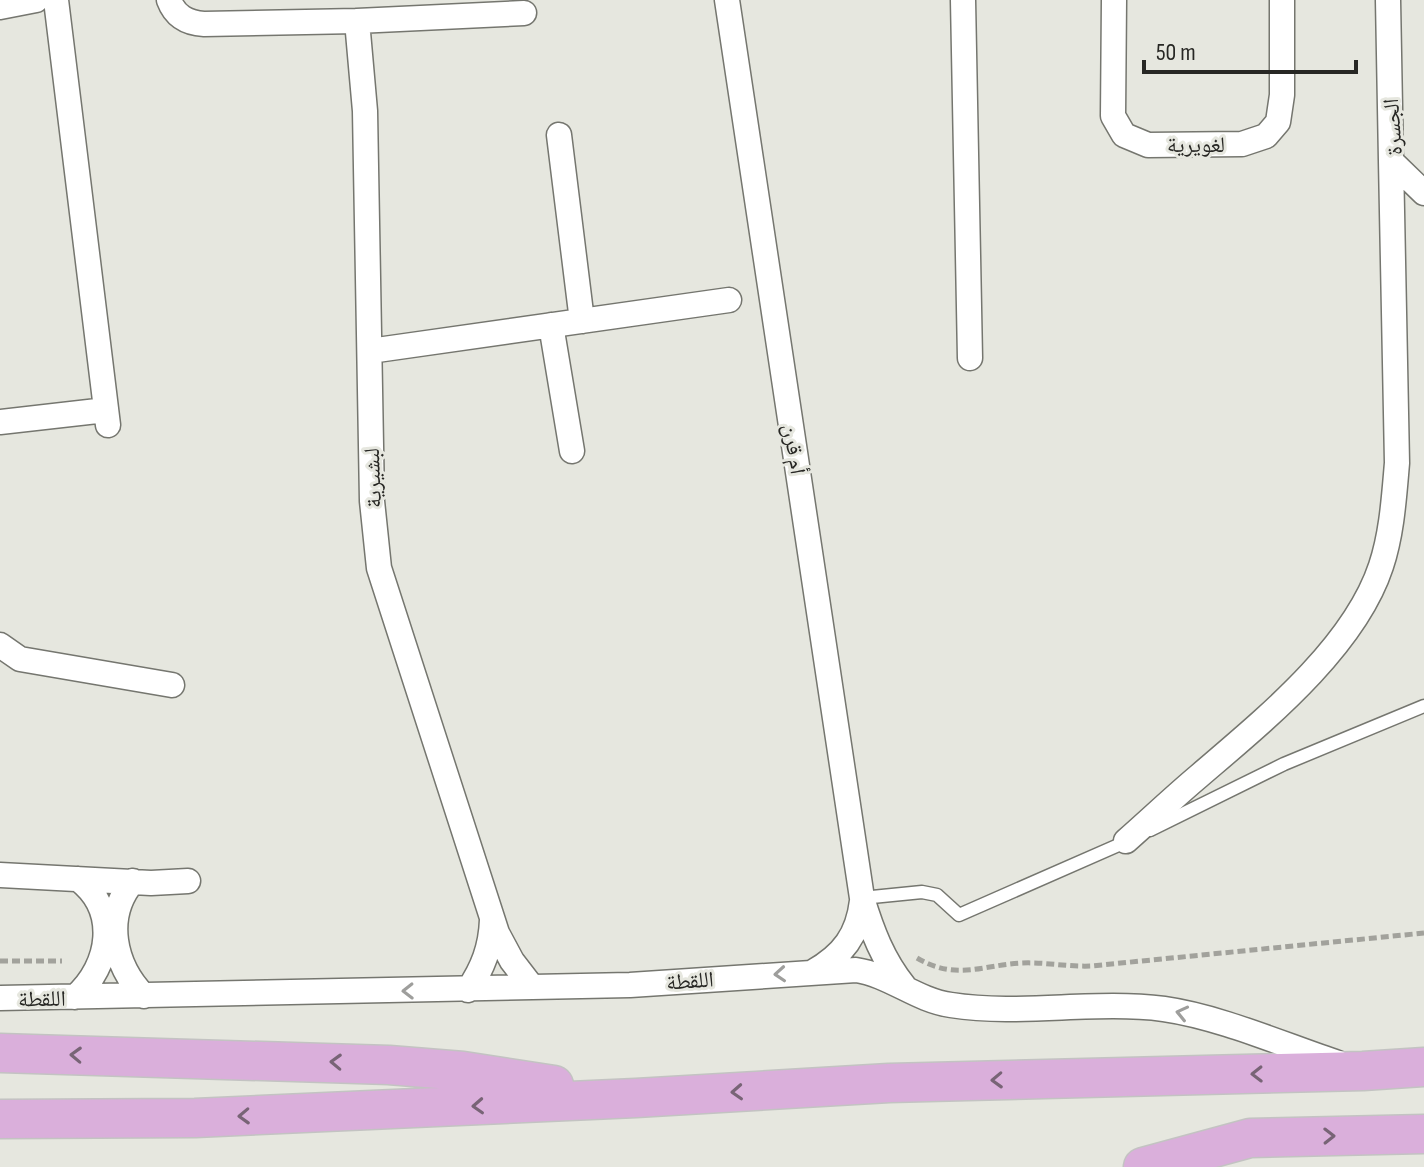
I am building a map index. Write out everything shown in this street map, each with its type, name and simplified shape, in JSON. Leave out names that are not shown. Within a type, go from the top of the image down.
[{"type":"main road","points":[[1363,1071],[1424,1040]]},
{"type":"main road","points":[[0,1053],[389,1065],[463,1071],[636,1098]]},
{"type":"main road","name":"اللقطة","points":[[0,1119],[195,1118],[889,1083],[1424,1067]]},
{"type":"main road","points":[[1143,1167],[1250,1138],[1424,1134]]},
{"type":"street","points":[[0,7],[36,0]]},
{"type":"street","points":[[0,422],[107,417],[56,0]]},
{"type":"street","points":[[169,0],[176,13],[194,24],[357,21],[524,13]]},
{"type":"street","name":"أم قرن","points":[[727,0],[862,898],[880,949],[909,991]]},
{"type":"street","points":[[963,0],[970,358]]},
{"type":"street","name":"لغويرية","points":[[1114,0],[1113,116],[1124,135],[1148,145],[1242,144],[1266,136],[1278,122],[1282,95],[1282,0]]},
{"type":"street","name":"الجسرة","points":[[1388,0],[1391,161],[1424,193]]},
{"type":"street","name":"لبشيرية","points":[[357,21],[365,111],[372,501],[379,568],[492,918],[504,947],[532,987]]},
{"type":"street","points":[[559,135],[582,321]]},
{"type":"street","points":[[1126,841],[1292,694],[1359,610],[1381,566],[1393,509],[1397,463],[1391,161]]},
{"type":"street","points":[[370,351],[729,300]]},
{"type":"street","points":[[551,325],[572,451]]},
{"type":"street","points":[[0,645],[20,659],[172,685]]},
{"type":"street","points":[[0,875],[188,881]]},
{"type":"street","points":[[78,879],[88,886],[102,907],[121,964],[144,996]]},
{"type":"street","points":[[75,997],[97,972],[118,908],[133,881]]},
{"type":"street","name":"أم قرن","points":[[813,972],[843,950],[854,935],[862,898]]},
{"type":"street","name":"لبشيرية","points":[[468,990],[484,963],[492,933],[492,918]]},
{"type":"street","name":"اللقطة","points":[[0,998],[630,985],[856,970],[875,973],[932,1001],[956,1006],[1125,1006],[1165,1009],[1205,1018],[1363,1071]]},
{"type":"lane","points":[[862,898],[922,892],[937,895],[959,915],[1126,841],[1284,764],[1424,706]]},
{"type":"path","points":[[913,955],[940,968],[956,971],[1022,963],[1079,967],[1424,933]]},
{"type":"path","points":[[0,961],[62,961]]}]
